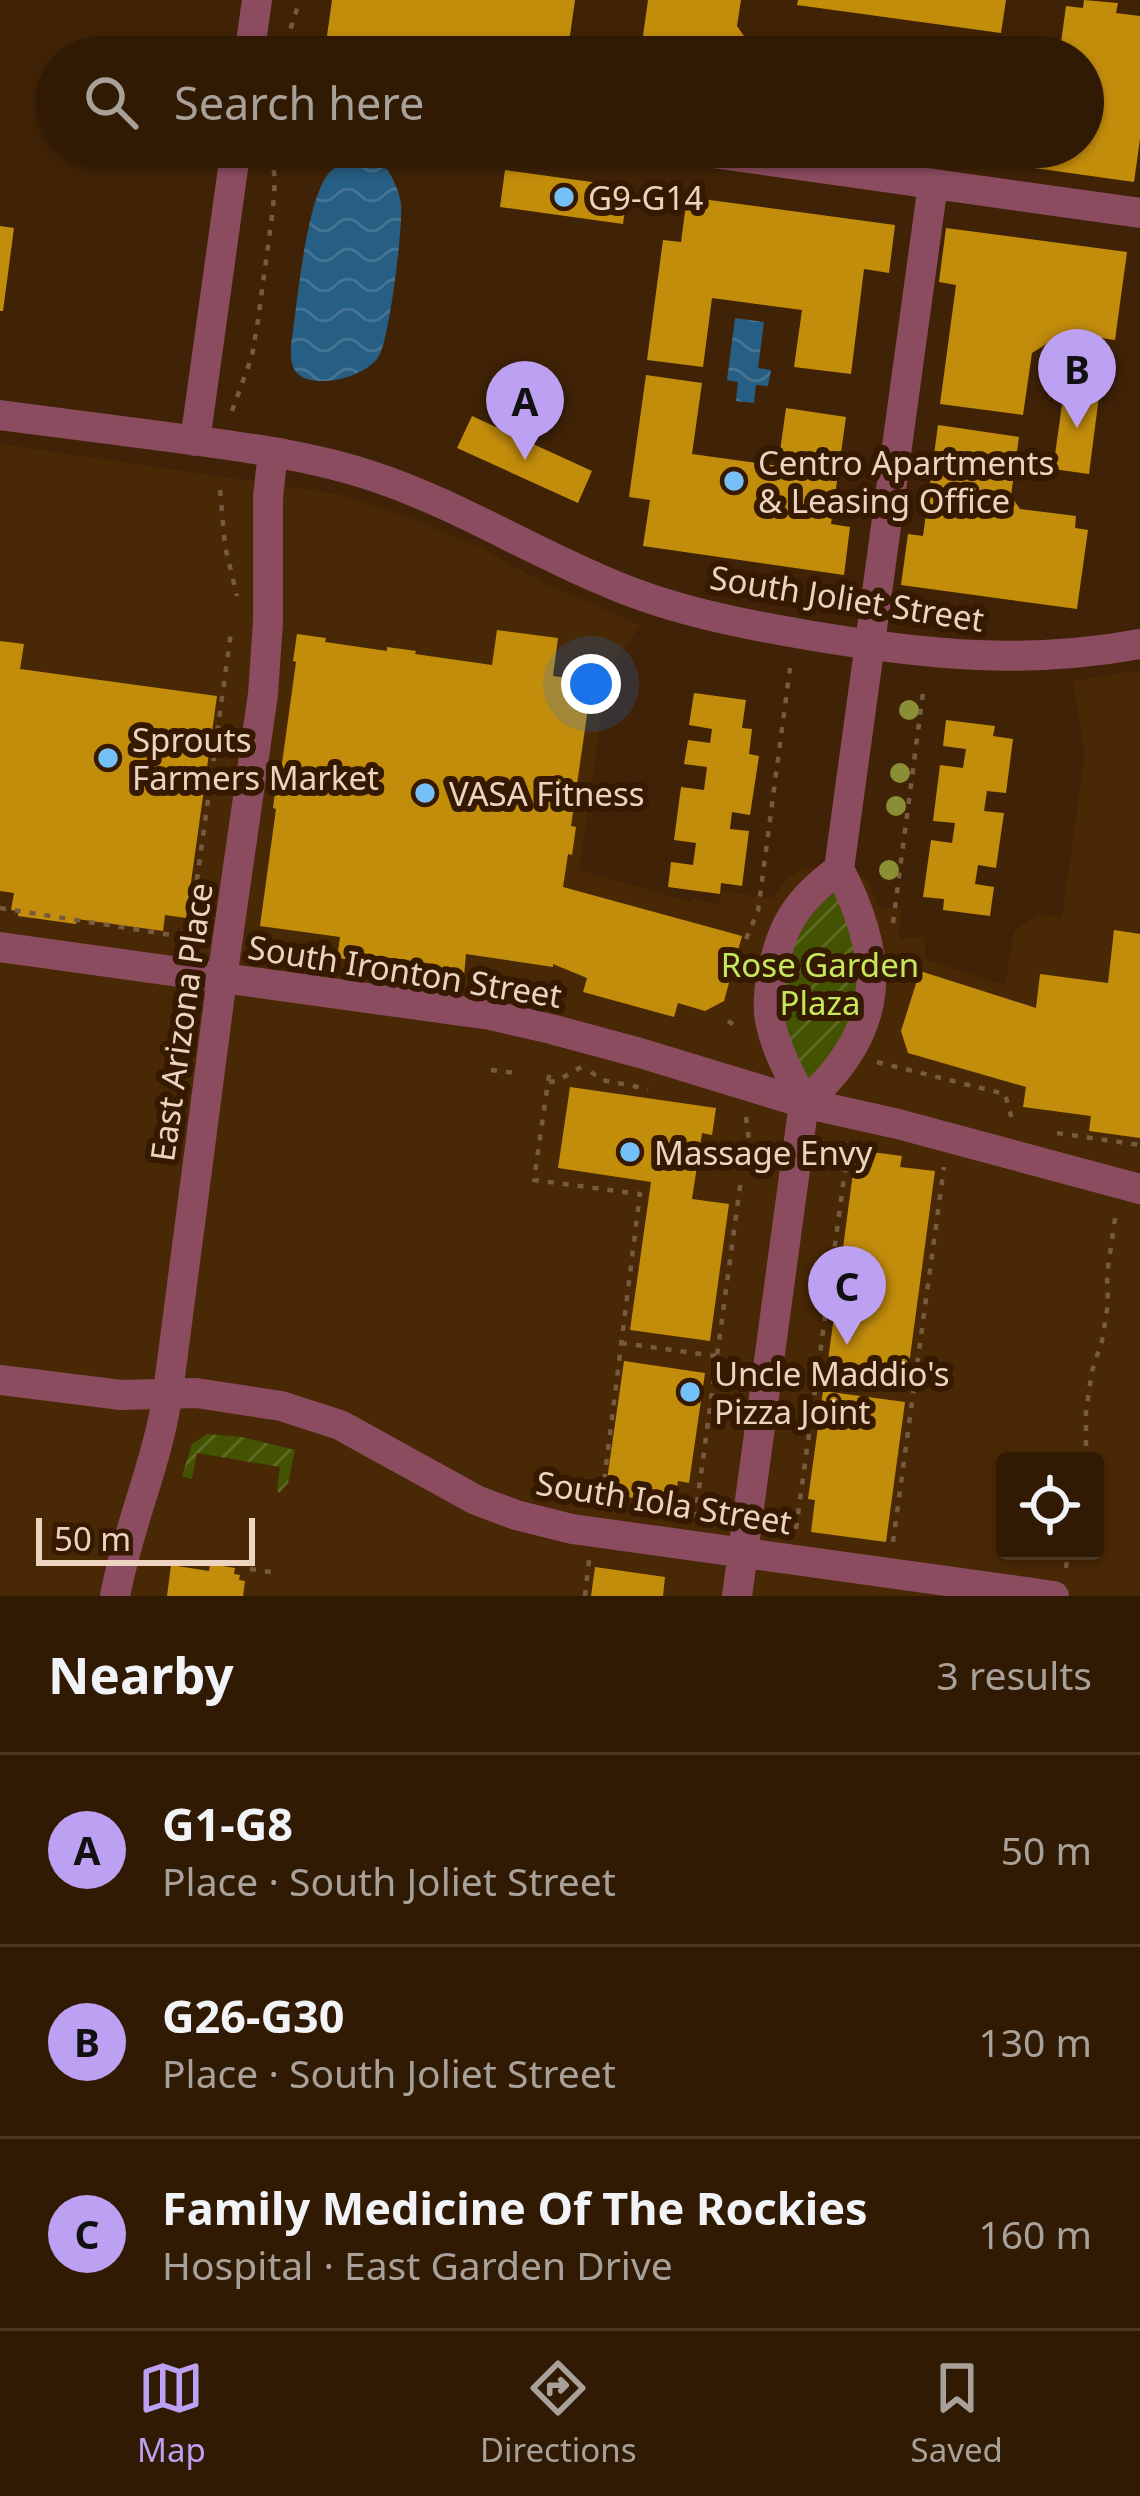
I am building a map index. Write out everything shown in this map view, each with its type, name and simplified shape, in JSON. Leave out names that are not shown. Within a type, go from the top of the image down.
[{"type":"street","points":[[252,36],[257,0]]},
{"type":"street","points":[[195,441],[233,168]]},
{"type":"street","points":[[820,168],[1140,213]]},
{"type":"street","points":[[804,1103],[850,1054],[870,994],[868,935],[838,869],[934,184]]},
{"type":"street","name":"South Joliet Street","points":[[0,415],[272,452],[341,466],[395,484],[646,597],[748,625],[869,645],[993,657],[1063,655],[1140,644]]},
{"type":"street","name":"East Arizona Place","points":[[115,1596],[131,1525],[162,1436],[267,658],[272,452]]},
{"type":"street","points":[[737,1596],[804,1103],[772,1032],[769,992],[777,949],[790,916],[838,869]]},
{"type":"street","name":"South Ironton Street","points":[[0,947],[538,1025],[804,1103],[948,1137],[1128,1199]]},
{"type":"street","name":"South Iola Street","points":[[0,1380],[121,1395],[168,1392],[248,1400],[321,1418],[368,1439],[454,1489],[516,1515],[572,1529],[889,1573],[1060,1585]]},
{"type":"path","points":[[288,36],[300,0]]},
{"type":"path","points":[[231,417],[252,356],[273,209],[273,168]]},
{"type":"path","points":[[220,490],[227,558],[237,598]]},
{"type":"path","points":[[197,928],[239,629]]},
{"type":"path","points":[[0,908],[171,935],[183,932],[191,916],[231,632]]},
{"type":"path","points":[[746,939],[758,911],[790,668]]},
{"type":"path","points":[[892,934],[924,685]]},
{"type":"path","points":[[873,1061],[1005,1094],[1014,1127]]},
{"type":"path","points":[[491,1070],[515,1073]]},
{"type":"path","points":[[549,1075],[535,1180],[640,1194],[600,1506]]},
{"type":"path","points":[[746,1110],[749,1141]]},
{"type":"path","points":[[1056,1133],[1140,1145]]},
{"type":"path","points":[[795,1535],[850,1137]]},
{"type":"path","points":[[889,1573],[948,1137]]},
{"type":"path","points":[[677,1516],[697,1518],[741,1179]]},
{"type":"path","points":[[1086,1452],[1085,1412],[1108,1304],[1107,1274],[1128,1199]]},
{"type":"path","points":[[621,1343],[718,1356]]},
{"type":"path","points":[[818,1370],[915,1382]]},
{"type":"path","points":[[585,1596],[590,1556]]},
{"type":"path","points":[[250,1569],[278,1573]]},
{"type":"shaded area","points":[[0,444],[338,494],[481,548],[542,582],[640,625],[607,675],[579,870],[691,902],[693,898],[719,905],[722,891],[773,899],[786,879],[814,866],[853,872],[867,879],[878,906],[902,910],[898,932],[902,939],[924,937],[926,960],[1005,985],[1014,932],[1037,914],[1062,917],[1085,754],[1073,681],[1140,670],[1140,1596],[0,1596]]},
{"type":"green space","name":"Rose Garden Plaza","points":[[839,869],[870,994],[804,1103],[786,1067],[777,948]]},
{"type":"green space","points":[[207,1434],[295,1450],[288,1483],[279,1493],[280,1467],[197,1453],[192,1479],[182,1476],[192,1444]]},
{"type":"water","points":[[387,169],[401,204],[398,256],[380,354],[354,375],[315,381],[296,372],[291,345],[309,225],[315,201],[332,170]]},
{"type":"water","points":[[735,318],[764,322],[758,368],[771,370],[768,386],[756,385],[754,403],[736,401],[738,382],[727,380]]},
{"type":"building","points":[[332,0],[575,0],[570,36],[327,36]]},
{"type":"building","points":[[648,0],[741,0],[737,26],[744,36],[643,36]]},
{"type":"building","points":[[798,0],[1006,0],[1001,33],[797,5]]},
{"type":"building","points":[[1084,0],[1118,3],[1116,13],[1140,16],[1140,139],[1134,182],[1033,168],[1104,168],[1104,36],[1062,36],[1066,6],[1083,8]]},
{"type":"building","name":"G9-G14","points":[[505,170],[628,187],[623,224],[500,207]]},
{"type":"building","points":[[687,197],[895,225],[889,273],[864,269],[851,374],[794,367],[802,310],[712,298],[703,367],[647,360],[663,240],[681,242]]},
{"type":"building","points":[[0,226],[14,228],[3,311],[0,311]]},
{"type":"building","points":[[946,228],[1127,252],[1115,340],[1100,338],[1099,349],[1048,343],[1032,353],[1023,415],[940,404],[956,285],[939,282]]},
{"type":"building","name":"Centro Apartments & Leasing Office","points":[[646,375],[702,383],[692,454],[778,466],[786,408],[846,417],[831,524],[850,527],[844,575],[643,546],[650,500],[629,497]]},
{"type":"building","points":[[1065,383],[1100,388],[1089,474],[1053,469]]},
{"type":"building","points":[[472,416],[592,471],[578,503],[457,448]]},
{"type":"building","points":[[938,425],[1019,437],[1011,496],[1020,509],[1076,516],[1075,528],[1088,530],[1077,609],[901,585],[908,534],[923,536]]},
{"type":"building","name":"VASA Fitness","points":[[497,630],[558,638],[553,676],[596,677],[571,826],[576,827],[572,855],[568,854],[563,887],[742,936],[724,1001],[705,1011],[678,1003],[674,1017],[583,992],[587,978],[553,964],[466,954],[464,976],[433,971],[434,964],[369,955],[368,962],[337,958],[340,937],[260,926],[297,634],[492,665]]},
{"type":"building","name":"Sprouts Farmers Market","points":[[0,641],[24,644],[20,669],[217,696],[186,918],[165,915],[163,931],[18,916],[18,911],[11,910],[14,893],[0,891]]},
{"type":"building","points":[[694,693],[746,700],[742,728],[752,729],[749,754],[759,756],[750,815],[732,812],[730,829],[749,831],[742,886],[721,883],[720,894],[668,887],[671,862],[693,865],[696,843],[674,840],[681,787],[704,790],[707,767],[684,764],[688,740],[710,743],[712,729],[689,725]]},
{"type":"building","points":[[946,720],[995,726],[993,736],[1013,739],[1006,793],[987,791],[984,811],[1004,813],[996,868],[978,865],[975,884],[994,887],[990,916],[943,910],[944,899],[923,897],[931,840],[952,843],[955,823],[933,821],[940,765],[963,768],[966,749],[943,746]]},
{"type":"building","points":[[1114,930],[1140,934],[1140,1138],[1089,1131],[1091,1116],[1023,1107],[1026,1087],[908,1053],[901,1031],[920,971],[1036,1008],[1040,974],[1108,983]]},
{"type":"building","points":[[570,1087],[716,1108],[712,1135],[702,1133],[692,1199],[729,1204],[710,1341],[630,1330],[651,1182],[558,1168]]},
{"type":"building","points":[[856,1150],[902,1156],[900,1167],[935,1171],[908,1372],[828,1361]]},
{"type":"building","points":[[624,1361],[705,1373],[689,1483],[678,1481],[673,1513],[646,1509],[648,1500],[605,1494]]},
{"type":"building","points":[[823,1391],[905,1402],[886,1542],[811,1532],[815,1500],[808,1499]]},
{"type":"building","points":[[210,1564],[235,1568],[234,1574],[245,1581],[243,1596],[167,1596],[171,1565],[209,1571]]},
{"type":"building","points":[[595,1567],[665,1577],[663,1596],[591,1596]]},
{"type":"place","name":"G9-G14","points":[[564,197]]},
{"type":"place","name":"G26-G30","points":[[1077,428]]},
{"type":"place","name":"G1-G8","points":[[525,460]]},
{"type":"place","name":"Centro Apartments & Leasing Office","points":[[734,481]]},
{"type":"place","name":"Sprouts Farmers Market","points":[[108,758]]},
{"type":"place","name":"VASA Fitness","points":[[425,793]]},
{"type":"place","name":"Massage Envy","points":[[630,1152]]},
{"type":"place","name":"Family Medicine Of The Rockies","points":[[847,1345]]},
{"type":"place","name":"Uncle Maddio's Pizza Joint","points":[[690,1392]]}]
